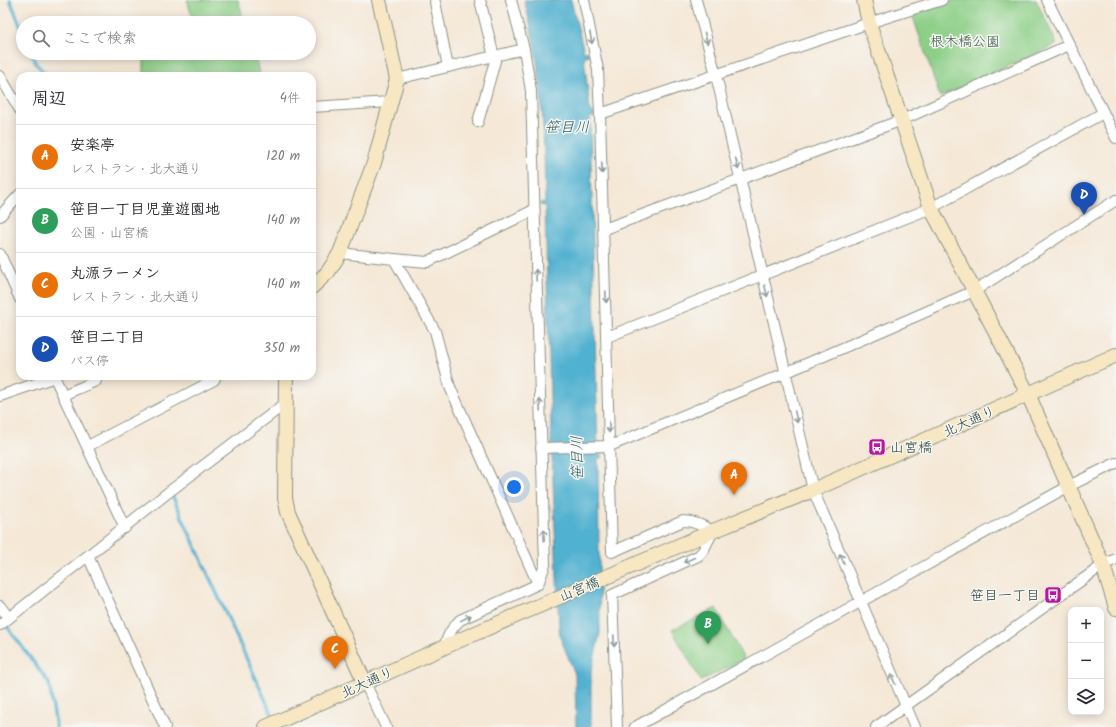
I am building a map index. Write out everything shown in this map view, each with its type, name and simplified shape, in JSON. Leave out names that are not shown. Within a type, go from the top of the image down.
[{"type":"street","points":[[316,283],[328,272],[340,254],[374,164],[397,78],[379,0]]},
{"type":"street","points":[[478,122],[495,62],[480,0]]},
{"type":"street","points":[[444,647],[450,631],[460,620],[538,584],[545,565],[543,448],[531,91],[524,49],[511,0]]},
{"type":"street","points":[[584,0],[598,70],[607,337],[607,446],[612,552],[683,521],[696,523],[713,531],[703,551],[698,556],[612,595],[617,727]]},
{"type":"street","points":[[696,0],[716,75],[813,490],[915,727]]},
{"type":"street","points":[[864,0],[869,23],[931,208],[1028,394],[1068,486],[1110,562],[1116,608]]},
{"type":"street","points":[[600,114],[869,23],[942,0]]},
{"type":"street","points":[[1047,0],[1116,138]]},
{"type":"street","points":[[435,2],[448,67]]},
{"type":"street","points":[[604,228],[740,180],[902,120],[1069,45]]},
{"type":"street","points":[[397,78],[524,49]]},
{"type":"street","points":[[0,76],[16,103]]},
{"type":"street","points":[[316,107],[390,102]]},
{"type":"street","points":[[607,337],[931,208],[1103,113]]},
{"type":"street","points":[[0,216],[16,198]]},
{"type":"street","points":[[543,448],[607,446],[785,373],[974,291],[1116,200]]},
{"type":"street","points":[[340,254],[427,262],[534,210]]},
{"type":"street","points":[[0,254],[16,290]]},
{"type":"street","points":[[394,259],[435,331],[450,387],[538,584]]},
{"type":"street","name":"北大通り","points":[[690,542],[813,490],[1116,354]]},
{"type":"street","points":[[0,396],[45,380]]},
{"type":"street","points":[[56,380],[88,446],[124,528]]},
{"type":"street","points":[[88,446],[214,380]]},
{"type":"street","points":[[286,380],[285,498],[288,512],[386,727]]},
{"type":"street","points":[[63,395],[96,381]]},
{"type":"street","points":[[0,624],[286,404]]},
{"type":"street","points":[[635,727],[1068,486],[1116,463]]},
{"type":"street","name":"山宮橋","points":[[469,636],[690,542]]},
{"type":"street","points":[[88,556],[165,727]]},
{"type":"street","points":[[876,727],[1110,562]]},
{"type":"street","points":[[0,606],[9,618]]},
{"type":"street","name":"北大通り","points":[[266,727],[469,636]]},
{"type":"green space","points":[[187,0],[238,0],[243,16],[192,16]]},
{"type":"green space","name":"根木橋公園","points":[[956,0],[1036,0],[1056,42],[1056,45],[940,97],[912,14]]},
{"type":"green space","points":[[144,60],[256,60],[259,72],[144,72]]},
{"type":"green space","points":[[716,608],[744,659],[701,681],[672,630]]},
{"type":"water","name":"笹目川","points":[[524,0],[571,0],[584,52],[588,52],[589,55],[584,57],[590,111],[594,113],[594,117],[590,117],[598,454],[602,455],[602,458],[598,458],[600,633],[591,672],[591,727],[576,727],[575,674],[560,637],[559,627],[551,434],[545,206],[540,205],[540,203],[545,202],[543,125],[539,75]]},
{"type":"waterway","points":[[10,0],[16,16]]},
{"type":"waterway","points":[[35,60],[36,64],[44,72]]},
{"type":"waterway","points":[[172,495],[275,721]]},
{"type":"waterway","points":[[6,625],[49,683],[56,727]]},
{"type":"place","name":"笹目二丁目","points":[[1084,215]]},
{"type":"place","name":"山宮橋","points":[[877,447]]},
{"type":"place","name":"安楽亭","points":[[734,495]]},
{"type":"place","name":"笹目一丁目","points":[[1053,595]]},
{"type":"place","name":"笹目一丁目児童遊園地","points":[[708,644]]},
{"type":"place","name":"丸源ラーメン","points":[[335,669]]}]
